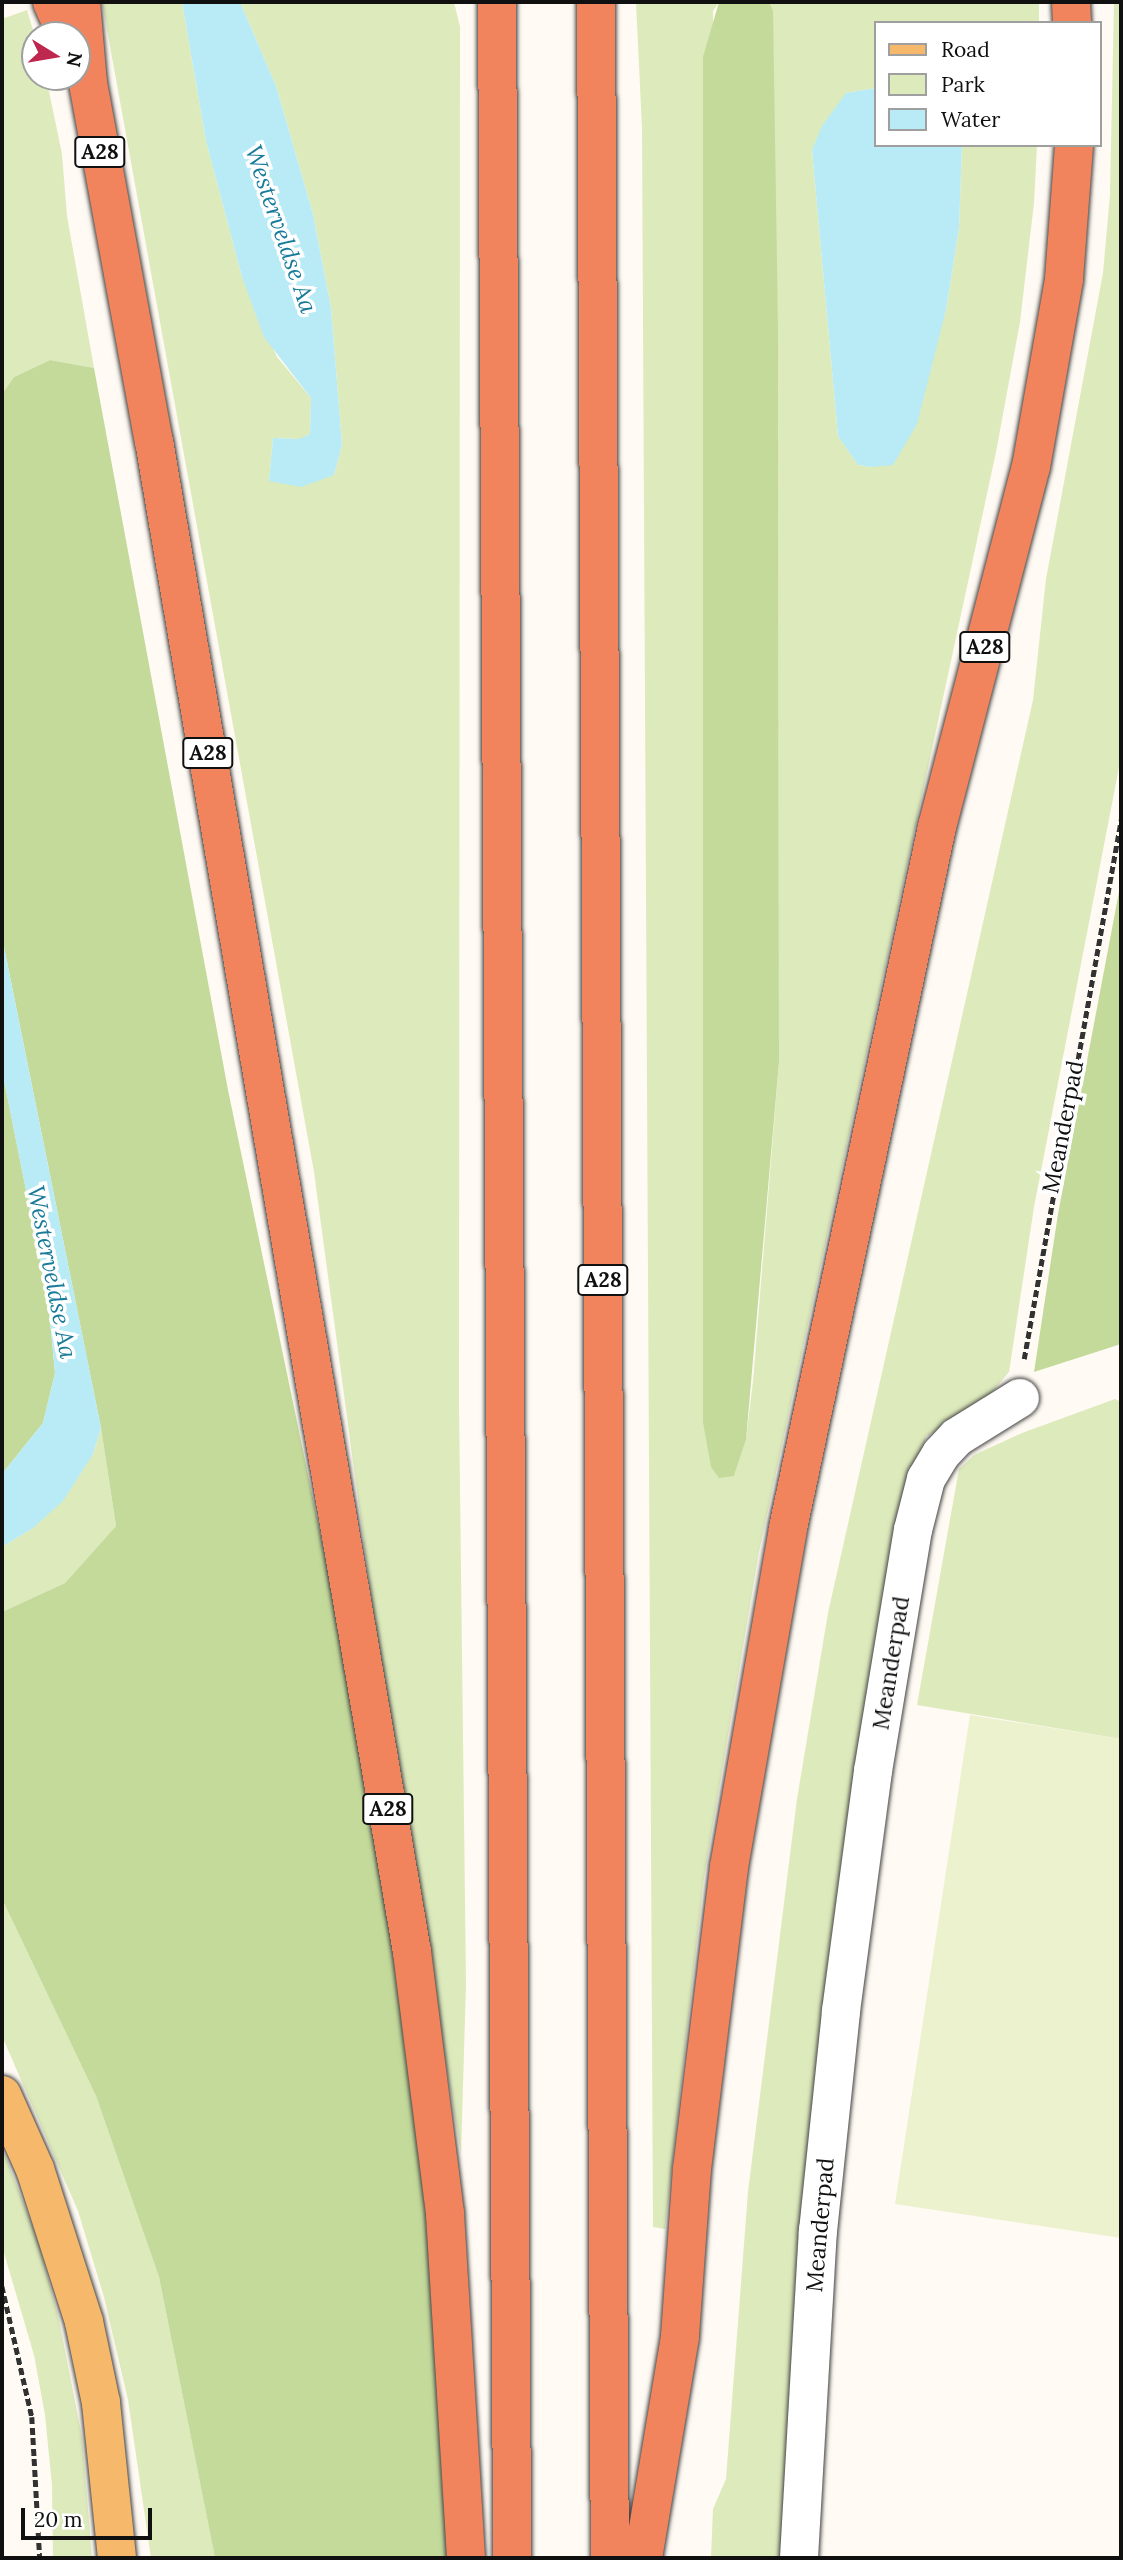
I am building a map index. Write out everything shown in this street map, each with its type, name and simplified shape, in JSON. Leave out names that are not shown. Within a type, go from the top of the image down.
[{"type":"highway","points":[[52,2],[60,21]]},
{"type":"highway","name":"A28","points":[[81,2],[81,21]]},
{"type":"highway","points":[[497,2],[512,2558]]},
{"type":"highway","name":"A28","points":[[596,2],[610,2558]]},
{"type":"highway","points":[[1071,2],[1072,21]]},
{"type":"highway","name":"A28","points":[[86,91],[161,482],[412,1952],[445,2214],[466,2558]]},
{"type":"highway","name":"A28","points":[[643,2558],[680,2336],[692,2169],[729,1867],[788,1528],[937,827],[1031,467],[1062,291],[1074,147]]},
{"type":"main road","points":[[2,2095],[35,2169],[84,2322],[101,2403],[117,2558]]},
{"type":"street","name":"Meanderpad","points":[[799,2558],[818,2231],[841,2011],[873,1771],[913,1530],[926,1479],[941,1454],[957,1437],[1020,1398]]},
{"type":"path","name":"Meanderpad","points":[[1020,1398],[1043,1236],[1121,820]]},
{"type":"path","points":[[2,2286],[32,2417],[40,2558]]},
{"type":"green space","points":[[102,2],[182,2],[206,141],[242,277],[277,357],[311,398],[310,434],[300,439],[273,438],[269,481],[334,475],[342,444],[331,308],[313,214],[276,86],[240,2],[454,2],[460,27],[459,1405],[466,1984],[461,2154],[385,1699],[314,1172]]},
{"type":"green space","points":[[636,2],[719,2],[713,11],[734,1476],[746,1440],[753,1381],[779,1062],[778,326],[769,2],[1039,2],[1039,21],[874,21],[874,88],[846,93],[812,150],[838,436],[858,465],[872,467],[930,361],[946,310],[959,228],[962,147],[1037,147],[1034,203],[1020,322],[996,452],[759,1552],[704,1878],[665,2229],[653,2227],[642,128]]},
{"type":"green space","points":[[719,2],[769,2],[773,11],[778,326],[779,1062],[746,1440],[734,1476],[719,1478],[711,1467],[703,1422],[703,57]]},
{"type":"green space","points":[[1114,2],[1121,2],[1121,757],[1034,1207],[1009,1372],[988,1397],[926,1437],[908,1505],[786,2558],[711,2558],[713,2509],[726,2479],[748,2192],[797,1799],[828,1613],[1033,700],[1046,579],[1103,273],[1110,195]]},
{"type":"green space","points":[[27,10],[30,21],[21,21],[21,91],[49,91],[62,154],[67,216],[94,368],[50,360],[14,377],[2,394],[2,19]]},
{"type":"green space","points":[[50,360],[94,368],[228,1090],[332,1590],[423,2120],[457,2558],[215,2558],[159,2277],[96,2096],[2,1899],[2,1612],[65,1583],[116,1526],[101,1428],[2,937],[2,394],[14,377]]},
{"type":"green space","points":[[1121,881],[1121,1344],[1034,1372],[1058,1214]]},
{"type":"green space","points":[[2,1070],[48,1300],[55,1373],[43,1423],[2,1474]]},
{"type":"green space","points":[[1115,1399],[1121,1402],[1121,1739],[917,1705],[959,1469],[974,1455],[1022,1433]]},
{"type":"green space","points":[[101,1428],[116,1526],[65,1583],[2,1612],[2,1547],[33,1528],[93,1454]]},
{"type":"green space","points":[[970,1715],[1121,1739],[1121,2238],[895,2204]]},
{"type":"green space","points":[[2,1899],[96,2096],[159,2277],[215,2558],[151,2558],[128,2400],[104,2297],[78,2211],[2,2036]]},
{"type":"green space","points":[[2,2147],[38,2241],[58,2315],[82,2437],[92,2558],[53,2558],[52,2485],[45,2415],[34,2355],[2,2246]]},
{"type":"water","name":"Westerveldse Aa","points":[[182,2],[240,2],[276,86],[313,214],[331,308],[342,444],[334,475],[301,487],[269,481],[273,438],[299,439],[310,434],[311,398],[264,337],[242,277],[206,141]]},
{"type":"water","points":[[874,88],[874,147],[962,147],[959,228],[946,310],[917,424],[893,465],[858,465],[838,436],[812,150],[822,126],[846,93]]},
{"type":"water","name":"Westerveldse Aa","points":[[2,937],[101,1428],[93,1454],[63,1501],[33,1528],[2,1547],[2,1474],[43,1423],[55,1373],[48,1300],[2,1070]]}]
